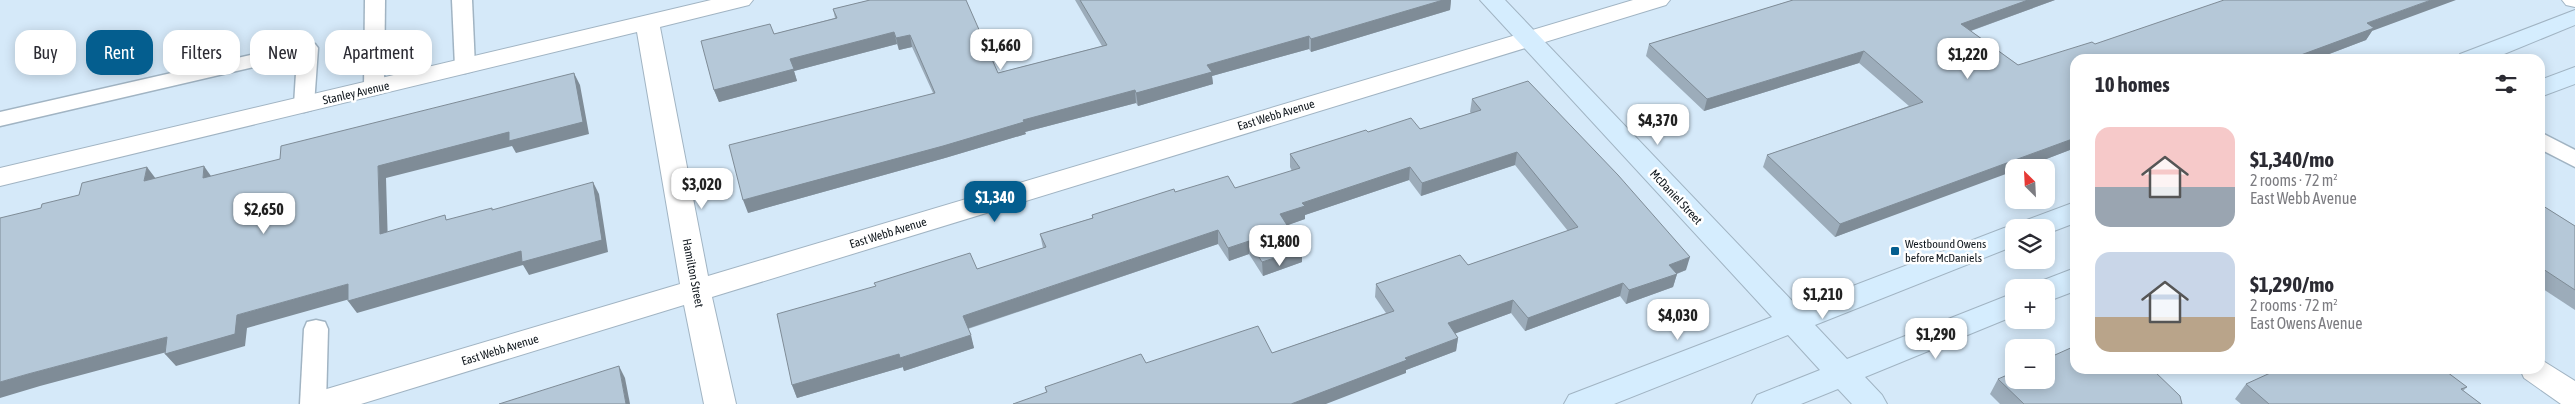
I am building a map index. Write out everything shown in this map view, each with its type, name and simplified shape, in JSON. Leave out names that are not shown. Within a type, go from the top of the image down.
[{"type":"main road","name":"McDaniel Street","points":[[1492,0],[1871,404]]},
{"type":"main road","points":[[2482,54],[2575,18]]},
{"type":"main road","points":[[2545,87],[2575,75]]},
{"type":"main road","points":[[2055,220],[2070,214]]},
{"type":"main road","points":[[1580,404],[2005,238]]},
{"type":"main road","points":[[2055,287],[2070,281]]},
{"type":"main road","points":[[1768,404],[2005,308]]},
{"type":"street","name":"Stanley Avenue","points":[[0,177],[741,0]]},
{"type":"street","name":"East Webb Avenue","points":[[320,404],[1658,0]]},
{"type":"street","name":"Hamilton Street","points":[[647,23],[696,292],[720,404]]},
{"type":"street","points":[[2542,374],[2575,397]]},
{"type":"lane","points":[[374,88],[375,0]]},
{"type":"lane","points":[[462,0],[465,66]]},
{"type":"lane","points":[[0,119],[308,48],[304,105]]},
{"type":"lane","points":[[2545,142],[2575,160]]},
{"type":"lane","points":[[313,404],[316,330]]},
{"type":"building","points":[[870,0],[966,0],[998,73],[1107,45],[1080,0],[1443,0],[1311,39],[1309,36],[1207,65],[1212,72],[1136,93],[1135,90],[1023,120],[1024,122],[943,146],[743,200],[729,145],[935,93],[910,35],[896,38],[894,32],[790,59],[794,69],[714,90],[701,41],[770,24],[774,34],[837,18],[833,9]]},
{"type":"building","points":[[1793,0],[2028,0],[1961,24],[2018,65],[2092,42],[2095,44],[2224,0],[2431,0],[2367,23],[2374,28],[2304,54],[2070,54],[2070,140],[2018,159],[2005,159],[2005,164],[1840,224],[1767,155],[1923,102],[1864,51],[1707,99],[1649,44]]},
{"type":"building","points":[[574,73],[583,122],[509,141],[509,132],[378,166],[380,234],[445,215],[446,220],[492,208],[492,210],[593,182],[602,240],[522,262],[521,251],[348,301],[348,284],[237,315],[235,334],[165,354],[167,337],[0,382],[0,218],[41,208],[42,204],[79,195],[82,183],[147,167],[144,181],[204,166],[203,178],[280,159],[281,146]]},
{"type":"building","points":[[1528,81],[1618,175],[1690,257],[1669,265],[1677,274],[1629,290],[1623,283],[1528,318],[1513,300],[1448,323],[1458,338],[1405,358],[1407,360],[1291,404],[1013,404],[1047,392],[1045,387],[1141,354],[1146,363],[1258,326],[1272,353],[1394,311],[1376,284],[1460,255],[1468,265],[1578,227],[1517,152],[1422,183],[1410,167],[1302,203],[1305,206],[1280,214],[1302,249],[1262,262],[1249,241],[1228,248],[1218,230],[963,316],[971,335],[900,358],[899,354],[792,385],[777,314],[876,286],[874,283],[970,253],[977,269],[1046,247],[1040,234],[1093,218],[1092,215],[1174,189],[1175,192],[1228,176],[1235,188],[1300,168],[1290,154],[1411,118],[1420,129],[1481,110],[1472,99]]},
{"type":"building","points":[[2545,207],[2575,226],[2575,290],[2545,270]]},
{"type":"building","points":[[2070,348],[2070,374],[2157,374],[2180,396],[2182,404],[2024,404],[2008,389],[2055,389],[2055,355]]},
{"type":"building","points":[[619,366],[626,404],[499,404]]},
{"type":"building","points":[[2268,374],[2450,374],[2467,387],[2461,389],[2481,404],[2269,404],[2246,384]]},
{"type":"building","points":[[2005,376],[2005,386],[1998,379]]},
{"type":"place","name":"Westbound Owens before McDaniels","points":[[1895,251]]}]
